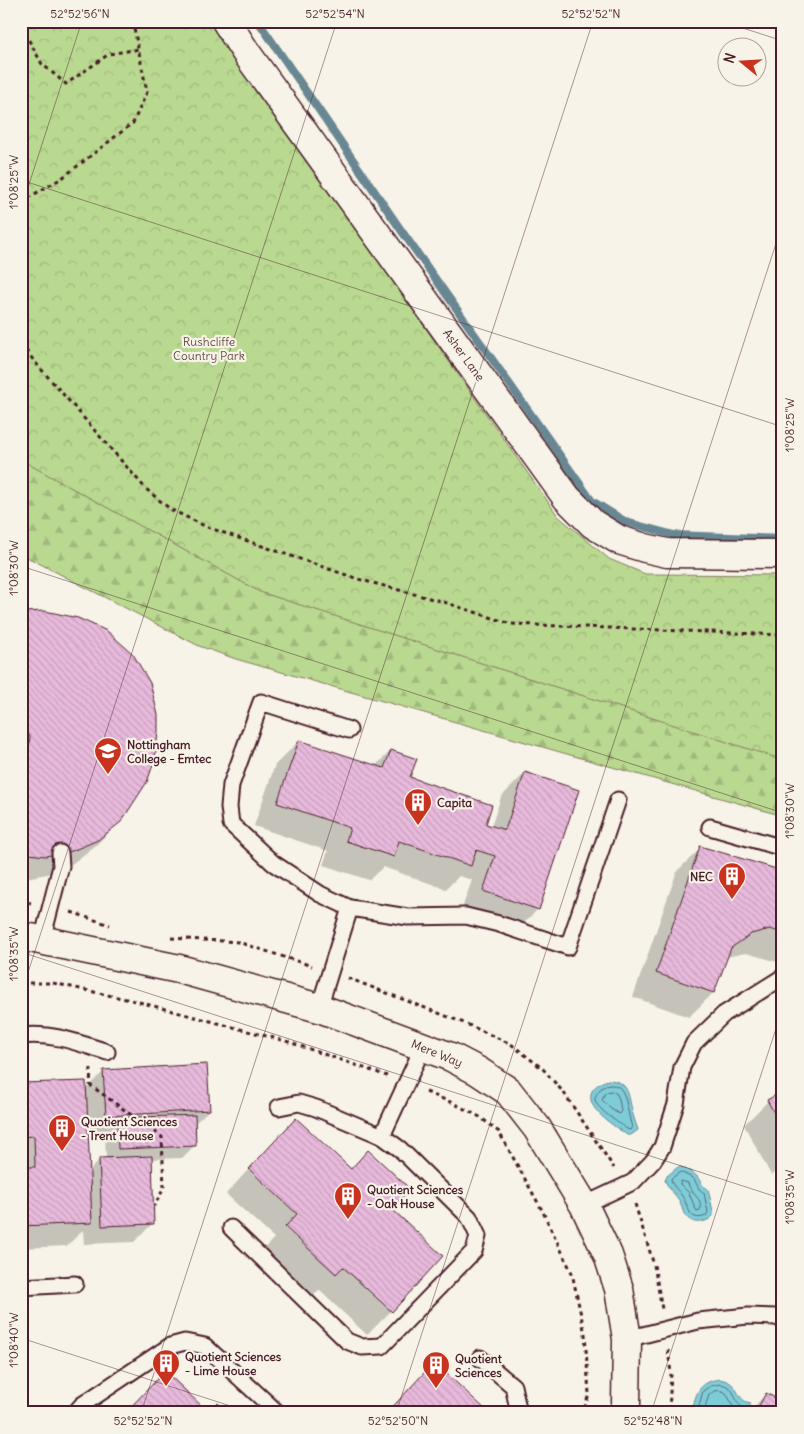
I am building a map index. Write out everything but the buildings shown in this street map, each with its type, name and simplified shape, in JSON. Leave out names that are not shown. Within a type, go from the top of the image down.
[{"type":"street","name":"Asher Lane","points":[[226,21],[268,83],[567,498],[593,524],[618,540],[668,553],[783,554]]},
{"type":"street","name":"Mere Way","points":[[31,938],[180,969],[319,1008],[451,1057],[508,1090],[537,1128],[584,1205],[608,1255],[619,1289],[627,1339],[625,1413]]},
{"type":"lane","points":[[349,730],[261,702],[231,785],[230,807],[231,824],[273,863],[320,894],[350,908],[408,916],[466,916],[499,924],[568,947],[618,800]]},
{"type":"lane","points":[[710,827],[783,848]]},
{"type":"lane","points":[[31,938],[60,866],[60,853]]},
{"type":"lane","points":[[319,1008],[350,908]]},
{"type":"lane","points":[[584,1205],[633,1182],[653,1161],[662,1147],[676,1104],[682,1067],[694,1043],[724,1014],[783,977]]},
{"type":"lane","points":[[21,1036],[62,1037],[100,1050]]},
{"type":"lane","points":[[382,1136],[423,1047]]},
{"type":"lane","points":[[231,1228],[347,1341],[362,1347],[382,1346],[474,1251],[478,1236],[469,1216],[400,1148],[382,1136],[316,1108],[298,1104],[279,1107]]},
{"type":"lane","points":[[21,1287],[75,1284]]},
{"type":"lane","points":[[627,1339],[698,1321],[748,1316],[776,1317],[783,1320]]},
{"type":"lane","points":[[75,1413],[82,1405],[170,1346],[185,1342],[205,1346],[278,1413]]},
{"type":"lane","points":[[480,1358],[513,1386],[519,1413]]},
{"type":"path","points":[[21,202],[62,178],[133,123],[147,92],[134,28],[128,21]]},
{"type":"path","points":[[21,26],[42,64],[66,84],[109,54],[139,49]]},
{"type":"path","points":[[21,344],[146,489],[170,509],[207,527],[358,579],[444,602],[511,624],[783,635]]},
{"type":"path","points":[[21,754],[28,749]]},
{"type":"path","points":[[100,1050],[90,1085],[162,1137],[164,1188],[154,1206]]},
{"type":"green space","name":"Rushcliffe Country Park","points":[[21,21],[209,21],[558,516],[609,559],[645,574],[783,575],[783,760],[260,592],[21,460]]},
{"type":"green space","points":[[21,386],[783,659],[783,816],[236,659],[199,646],[21,554]]},
{"type":"water","points":[[608,1080],[620,1083],[626,1089],[638,1130],[631,1135],[627,1135],[609,1122],[592,1104],[592,1091],[599,1084]]},
{"type":"water","points":[[678,1167],[682,1167],[695,1174],[703,1186],[708,1189],[713,1211],[713,1216],[710,1219],[695,1222],[684,1213],[679,1200],[665,1181],[667,1176]]},
{"type":"water","points":[[719,1379],[735,1387],[742,1399],[751,1403],[746,1413],[692,1413],[695,1400],[702,1386]]},
{"type":"waterway","points":[[258,21],[401,230],[592,501],[626,522],[674,535],[783,539]]},
{"type":"place","name":"Nottingham College - Emtec","points":[[108,775]]},
{"type":"place","name":"Capita","points":[[418,826]]},
{"type":"place","name":"NEC","points":[[732,900]]},
{"type":"place","name":"Quotient Sciences - Trent House","points":[[62,1152]]},
{"type":"place","name":"Quotient Sciences - Oak House","points":[[348,1220]]},
{"type":"place","name":"Quotient Sciences - Lime House","points":[[166,1387]]},
{"type":"place","name":"Quotient Sciences","points":[[436,1389]]}]
